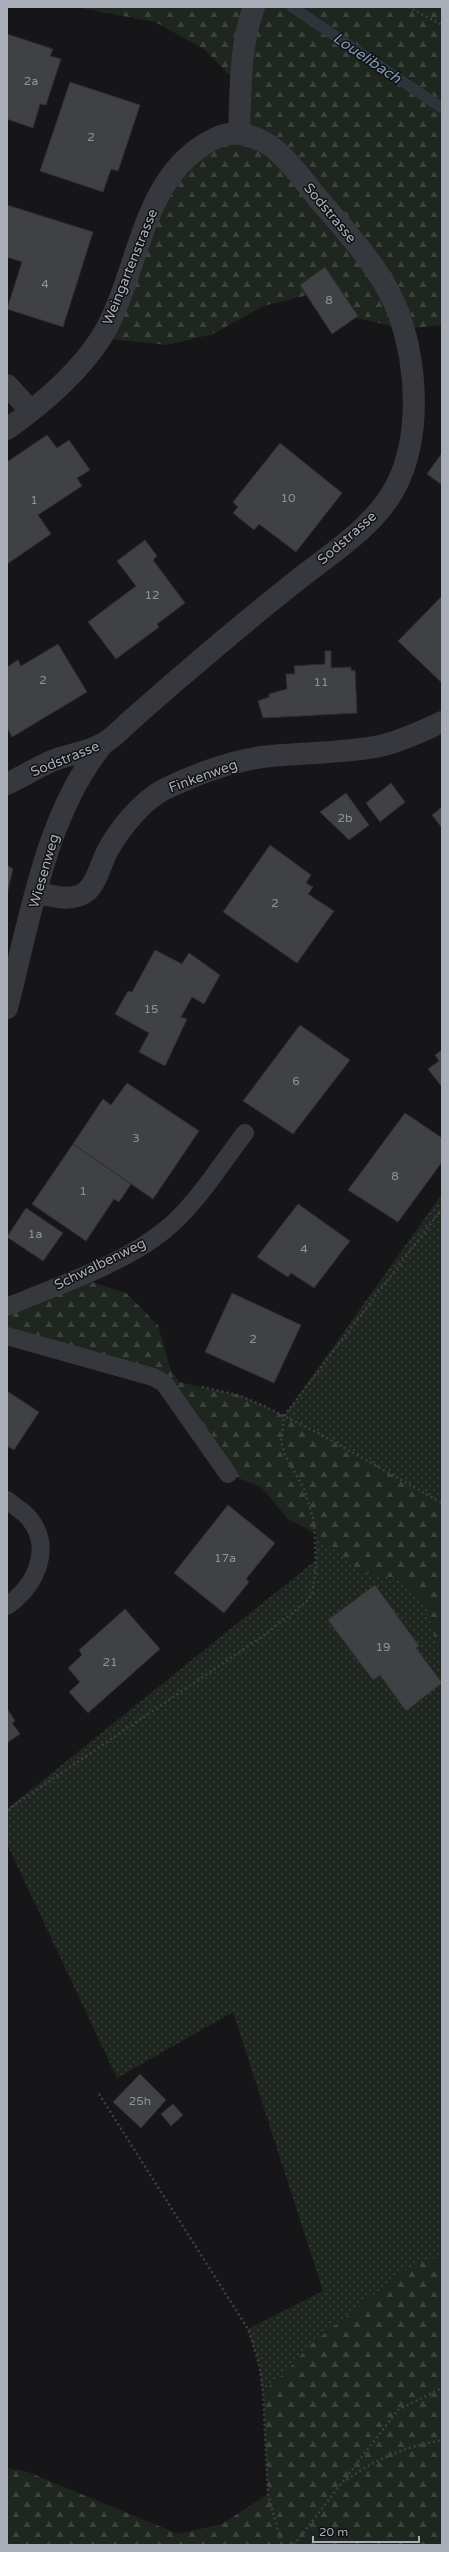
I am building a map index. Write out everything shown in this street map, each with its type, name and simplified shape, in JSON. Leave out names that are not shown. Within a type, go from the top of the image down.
[{"type":"street","points":[[239,134],[246,35],[254,7]]},
{"type":"street","name":"Weingartenstrasse","points":[[7,429],[31,411],[86,357],[100,338],[114,312],[151,214],[165,182],[177,166],[196,150],[219,136],[239,134]]},
{"type":"street","name":"Sodstrasse","points":[[7,784],[55,760],[104,744],[257,612],[363,528],[385,504],[397,485],[410,442],[413,411],[413,376],[398,312],[384,284],[366,256],[272,148],[254,137],[239,134]]},
{"type":"street","points":[[7,385],[31,411]]},
{"type":"street","name":"Finkenweg","points":[[37,893],[64,898],[86,892],[93,883],[109,848],[145,804],[162,790],[188,778],[216,768],[262,757],[380,746],[409,737],[442,722]]},
{"type":"street","name":"Wiesenweg","points":[[7,1008],[49,847],[64,807],[90,761],[104,744]]},
{"type":"lane","name":"Schwalbenweg","points":[[7,1308],[118,1259],[142,1246],[165,1229],[184,1211],[245,1133]]},
{"type":"lane","points":[[7,1336],[153,1377],[164,1383],[228,1474]]},
{"type":"lane","points":[[7,1500],[29,1518],[37,1533],[41,1547],[40,1562],[29,1587],[7,1606]]},
{"type":"path","points":[[408,7],[442,25]]},
{"type":"path","points":[[7,1810],[220,1663],[263,1636],[306,1602],[312,1594],[316,1568],[314,1521],[304,1489],[285,1455],[281,1441],[284,1416],[442,1209]]},
{"type":"path","points":[[201,1387],[238,1395],[284,1416],[442,1503]]},
{"type":"path","points":[[100,2094],[248,2329],[259,2364],[263,2392],[268,2494],[282,2545]]},
{"type":"path","points":[[294,2545],[398,2410],[442,2388]]},
{"type":"path","points":[[343,2483],[385,2456],[409,2446],[442,2440]]},
{"type":"green space","points":[[75,7],[442,7],[442,325],[403,329],[357,318],[308,295],[263,306],[213,334],[167,345],[100,338],[165,182],[239,134],[242,88],[204,49],[155,22]]},
{"type":"green space","points":[[442,1194],[442,1503],[284,1416]]},
{"type":"green space","points":[[76,1277],[126,1293],[158,1325],[170,1368],[179,1382],[238,1395],[264,1406],[320,1434],[442,1503],[442,1653],[435,1641],[428,1606],[403,1580],[359,1571],[316,1534],[288,1519],[261,1487],[228,1474],[164,1383],[7,1336],[7,1307]]},
{"type":"green space","points":[[316,1534],[359,1571],[403,1580],[428,1606],[435,1641],[442,1653],[442,2256],[408,2268],[310,2345],[285,2373],[263,2392],[259,2364],[248,2329],[323,2291],[233,2012],[117,2078],[7,1844],[7,1809],[316,1560]]},
{"type":"green space","points":[[442,2256],[442,2545],[7,2545],[7,2468],[28,2472],[178,2534],[222,2524],[268,2494],[263,2392],[285,2373],[310,2345],[408,2268]]},
{"type":"building","points":[[7,34],[53,49],[50,56],[61,59],[46,105],[40,104],[33,128],[7,119]]},
{"type":"building","points":[[70,82],[140,105],[118,171],[111,169],[103,192],[40,171]]},
{"type":"building","points":[[7,205],[93,232],[63,327],[7,309],[22,262],[7,257]]},
{"type":"building","points":[[325,267],[358,316],[332,334],[300,285]]},
{"type":"building","points":[[47,435],[57,448],[69,440],[90,470],[77,478],[82,486],[38,515],[51,534],[7,564],[7,462]]},
{"type":"building","points":[[280,443],[342,493],[296,552],[259,524],[254,530],[233,513],[238,507],[233,502]]},
{"type":"building","points":[[442,453],[442,485],[427,474]]},
{"type":"building","points":[[145,540],[157,556],[153,560],[185,603],[157,624],[159,627],[116,659],[88,622],[136,586],[117,561]]},
{"type":"building","points":[[442,596],[442,683],[398,641]]},
{"type":"building","points":[[58,644],[87,692],[12,737],[7,728],[7,667],[18,660],[21,666]]},
{"type":"building","points":[[325,651],[331,651],[331,668],[351,667],[351,671],[355,670],[357,713],[263,718],[258,701],[269,697],[269,694],[287,689],[286,674],[295,674],[294,666],[325,664]]},
{"type":"building","points":[[391,783],[405,802],[380,822],[366,803]]},
{"type":"building","points":[[346,793],[369,825],[349,840],[320,812]]},
{"type":"building","points":[[442,807],[442,828],[432,815]]},
{"type":"building","points":[[270,845],[311,875],[306,883],[313,887],[308,894],[334,911],[297,963],[223,912]]},
{"type":"building","points":[[7,865],[13,869],[7,894]]},
{"type":"building","points":[[155,950],[182,964],[189,953],[220,975],[204,1004],[192,997],[181,1017],[187,1019],[165,1066],[139,1052],[149,1033],[115,1014],[128,991],[132,992]]},
{"type":"building","points":[[300,1025],[350,1060],[293,1134],[243,1101]]},
{"type":"building","points":[[442,1050],[442,1087],[428,1069],[439,1061],[435,1055]]},
{"type":"building","points":[[127,1083],[199,1131],[153,1199],[73,1144],[103,1099],[111,1105]]},
{"type":"building","points":[[405,1113],[442,1138],[442,1162],[398,1222],[348,1190]]},
{"type":"building","points":[[73,1144],[131,1184],[119,1202],[114,1199],[86,1241],[32,1204]]},
{"type":"building","points":[[298,1204],[350,1241],[314,1288],[291,1273],[288,1277],[257,1257]]},
{"type":"building","points":[[26,1208],[63,1233],[43,1261],[7,1237]]},
{"type":"building","points":[[232,1293],[301,1325],[274,1383],[205,1352]]},
{"type":"building","points":[[7,1391],[39,1412],[14,1450],[7,1446]]},
{"type":"building","points":[[228,1505],[275,1543],[246,1579],[249,1582],[224,1613],[174,1573]]},
{"type":"building","points":[[375,1585],[419,1646],[416,1648],[442,1683],[406,1711],[380,1675],[373,1680],[328,1620]]},
{"type":"building","points":[[125,1609],[160,1649],[88,1713],[69,1692],[80,1682],[68,1668],[82,1655],[79,1650]]},
{"type":"building","points":[[8,1710],[15,1721],[12,1723],[20,1734],[7,1743]]},
{"type":"building","points":[[140,2074],[166,2100],[141,2128],[113,2102]]},
{"type":"building","points":[[173,2104],[183,2115],[171,2126],[161,2114]]},
{"type":"waterway","name":"Louelibach","points":[[292,7],[442,108]]}]
